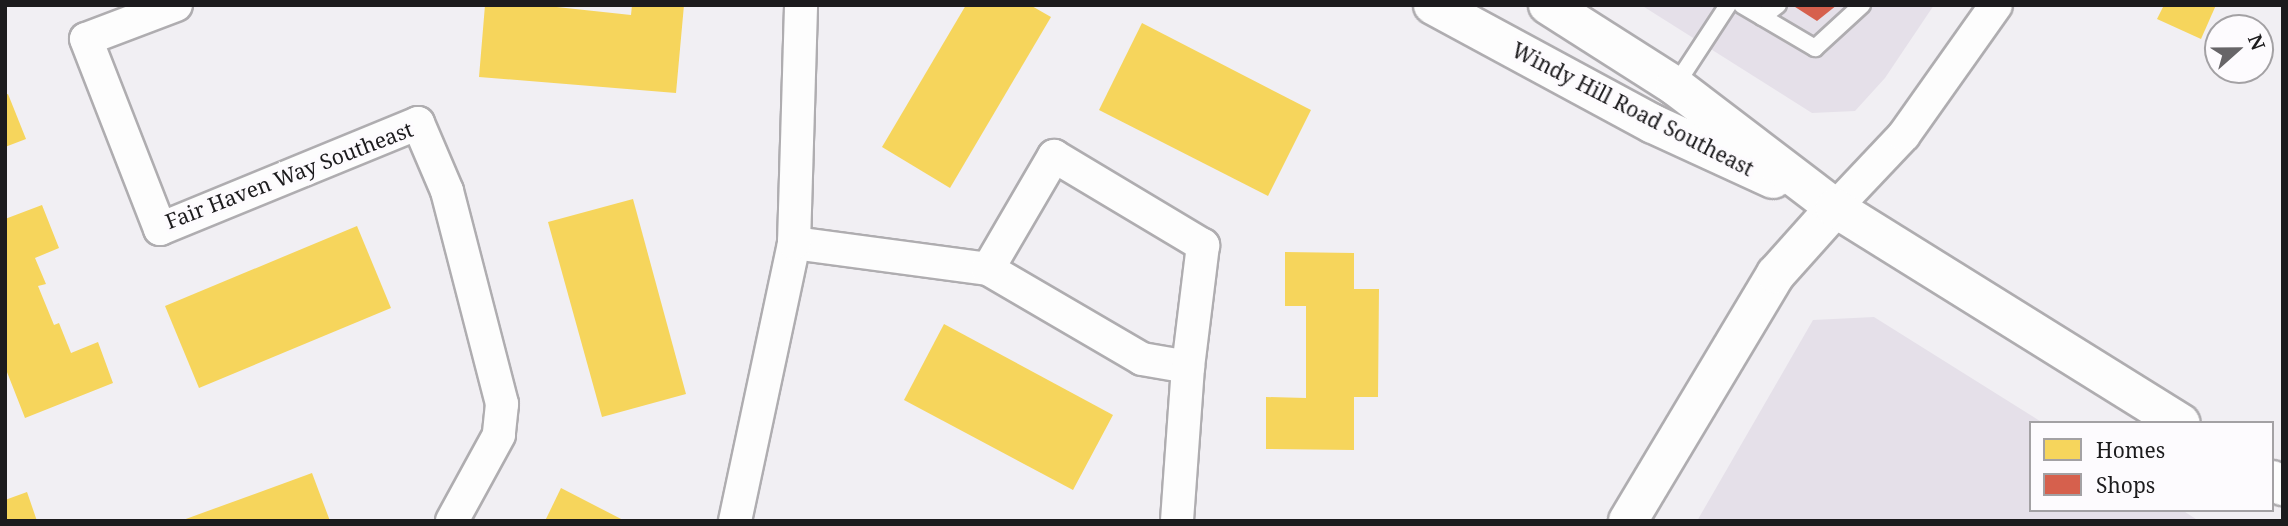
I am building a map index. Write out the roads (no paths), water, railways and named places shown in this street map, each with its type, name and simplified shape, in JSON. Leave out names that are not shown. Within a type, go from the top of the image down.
[{"type":"main road","name":"Windy Hill Road Southeast","points":[[1433,5],[1653,124],[1835,208]]},
{"type":"main road","name":"Windy Hill Road Southeast","points":[[1548,5],[1675,86],[1835,208],[2178,421]]},
{"type":"main road","points":[[1628,521],[1776,274],[1835,208]]},
{"type":"street","name":"Fair Haven Way Southeast","points":[[176,5],[86,39],[160,229],[418,123],[447,191],[502,404],[499,435],[453,521]]},
{"type":"street","points":[[735,521],[794,243],[801,5]]},
{"type":"street","points":[[1835,208],[1904,135],[1996,5]]},
{"type":"street","points":[[988,269],[1054,156],[1203,245],[1188,367],[1177,521]]},
{"type":"street","points":[[794,243],[988,269],[1142,359],[1188,367]]},
{"type":"lane","points":[[1675,86],[1728,5]]},
{"type":"lane","points":[[1742,5],[1815,48],[1862,5]]},
{"type":"lane","points":[[1762,17],[1778,5]]}]
